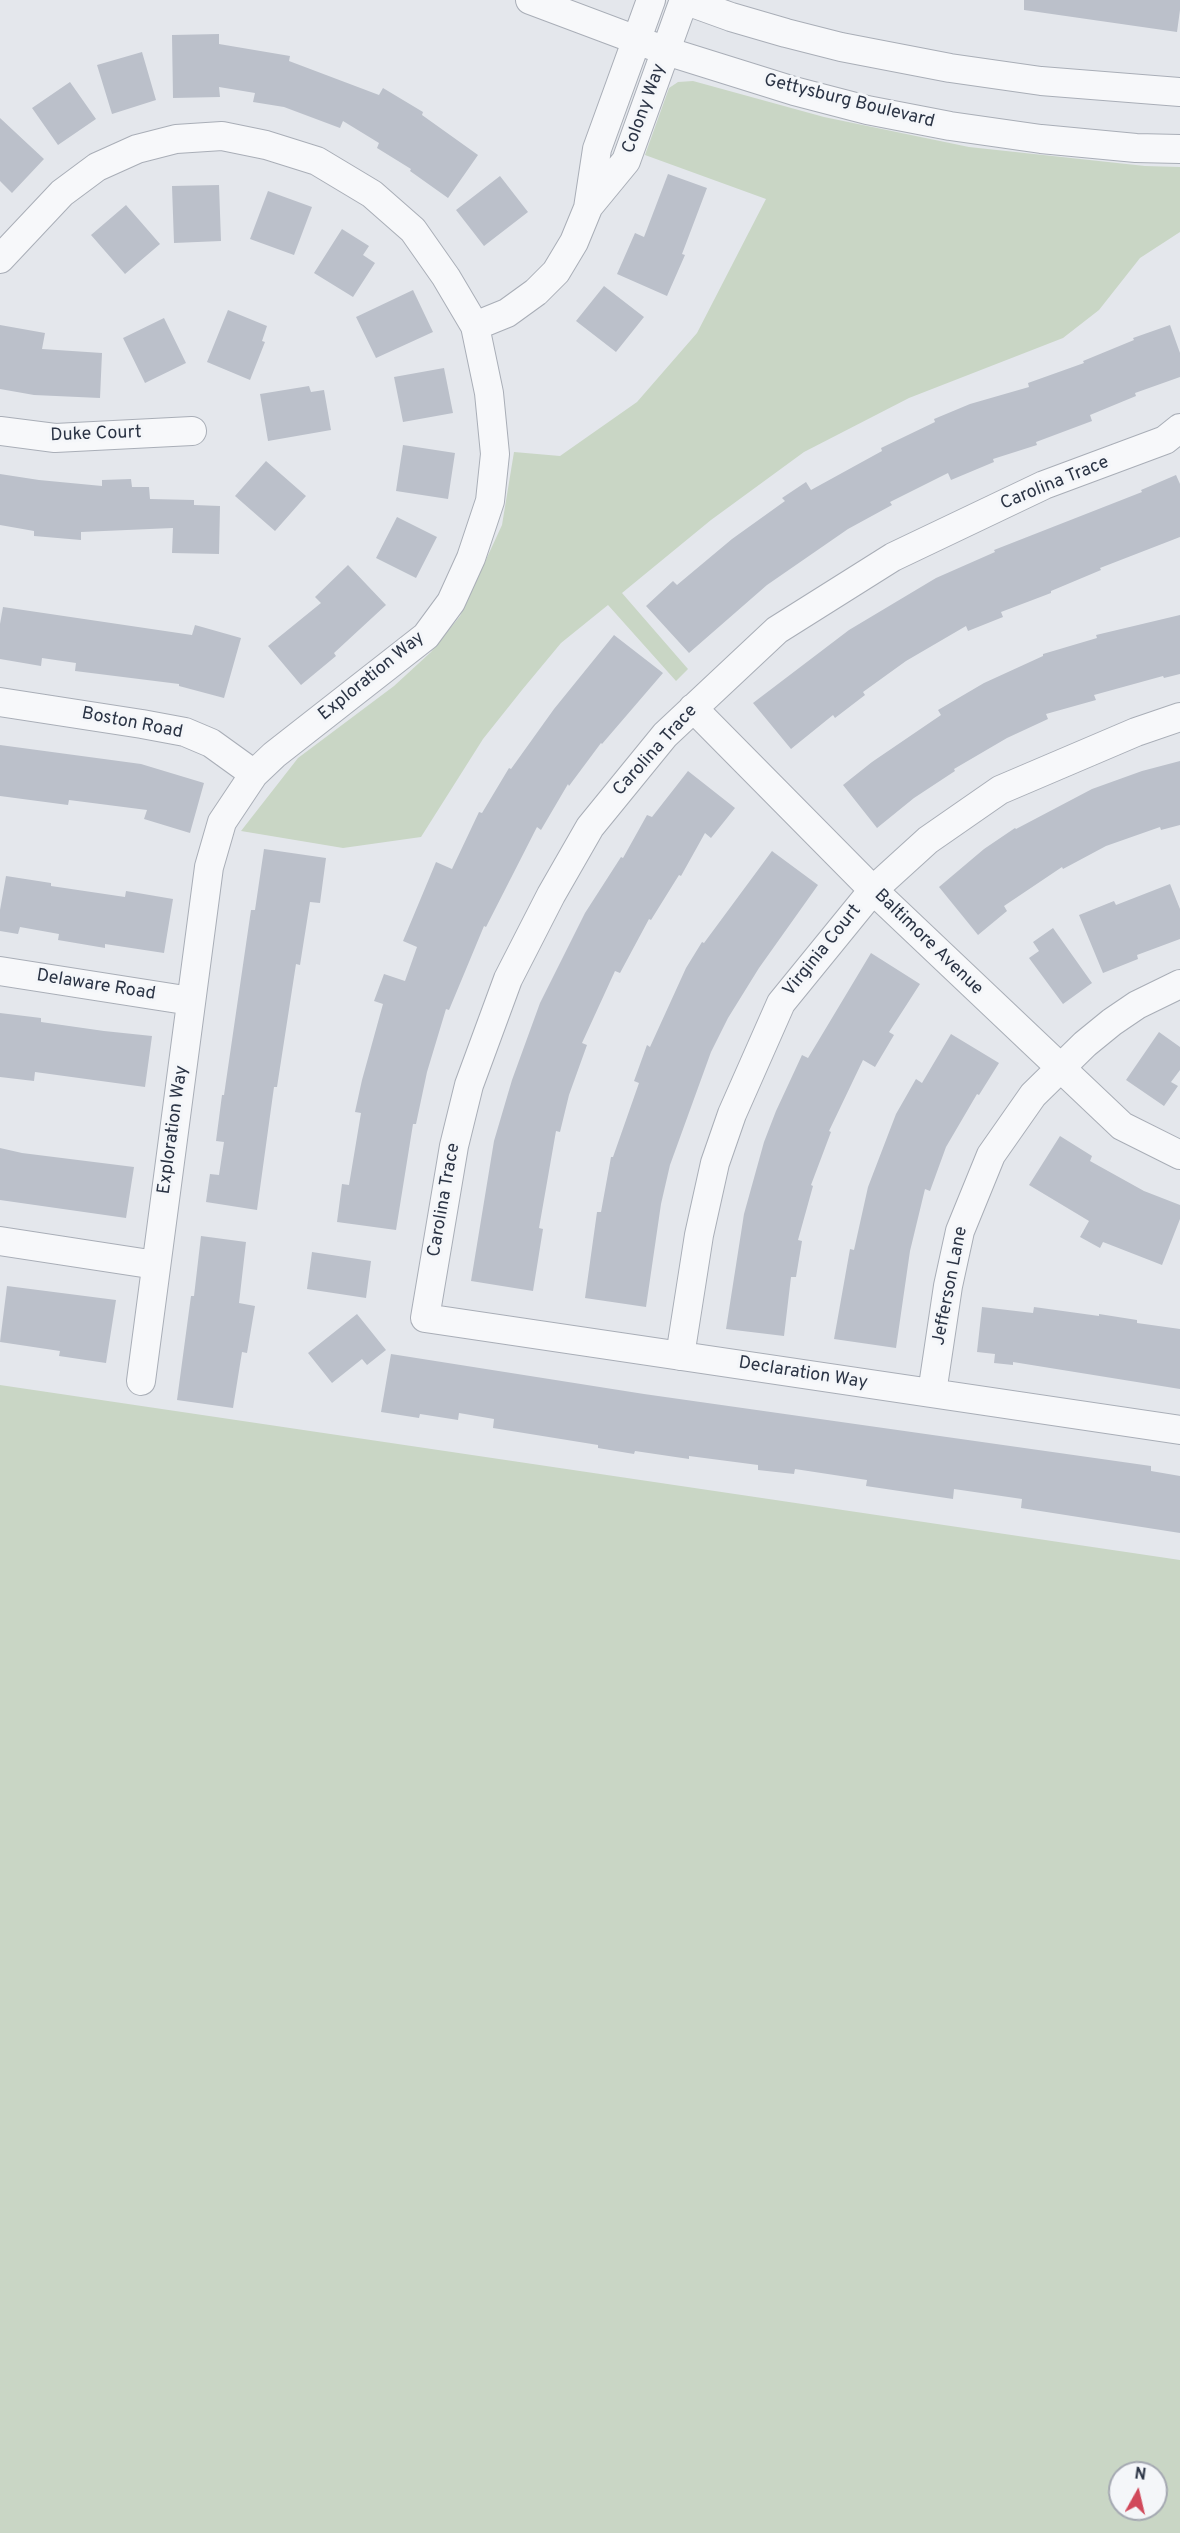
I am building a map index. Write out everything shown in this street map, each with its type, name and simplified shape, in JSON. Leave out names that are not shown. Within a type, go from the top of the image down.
[{"type":"street","name":"Gettysburg Boulevard","points":[[530,0],[666,51],[794,91],[906,118],[1041,139],[1180,149]]},
{"type":"street","name":"Colony Way","points":[[475,326],[507,313],[536,292],[556,272],[574,242],[588,208],[597,149],[651,0]]},
{"type":"street","name":"Colony Way","points":[[588,208],[626,161],[684,0]]},
{"type":"street","points":[[684,0],[786,33],[930,64],[1041,81],[1180,92]]},
{"type":"street","name":"Exploration Way","points":[[0,259],[62,193],[97,167],[137,149],[176,138],[222,136],[266,145],[317,161],[372,194],[413,230],[446,277],[475,326],[489,393],[495,454],[490,501],[471,558],[451,602],[426,636],[274,755],[254,774],[222,822],[209,867],[141,1381]]},
{"type":"street","name":"Carolina Trace","points":[[425,1318],[454,1146],[469,1085],[507,979],[551,894],[590,827],[665,735],[777,630],[893,557],[1044,485],[1165,440],[1180,428]]},
{"type":"street","name":"Duke Court","points":[[0,431],[56,438],[192,431]]},
{"type":"street","name":"Boston Road","points":[[0,702],[184,732],[211,743],[254,774]]},
{"type":"street","name":"Baltimore Avenue","points":[[693,708],[873,890],[1122,1126],[1180,1155]]},
{"type":"street","name":"Virginia Court","points":[[680,1356],[699,1235],[715,1163],[732,1114],[781,1003],[873,890],[928,840],[1000,790],[1136,732],[1180,717]]},
{"type":"street","name":"Delaware Road","points":[[0,971],[191,1001]]},
{"type":"street","name":"Jefferson Lane","points":[[932,1393],[953,1260],[970,1203],[991,1155],[1018,1114],[1060,1067],[1112,1022],[1137,1005],[1180,984]]},
{"type":"street","points":[[0,1241],[156,1265]]},
{"type":"street","name":"Declaration Way","points":[[425,1318],[1180,1430]]},
{"type":"green space","points":[[693,81],[824,117],[969,147],[1145,166],[1180,167],[1180,232],[1140,258],[1099,310],[1063,338],[909,398],[804,452],[711,520],[622,593],[688,669],[676,681],[608,605],[561,643],[522,690],[483,739],[421,837],[343,848],[241,831],[298,758],[394,686],[431,652],[460,616],[502,525],[514,452],[560,456],[637,402],[697,333],[766,199],[645,155],[669,88],[678,82]]},
{"type":"green space","points":[[0,1385],[1180,1560],[1180,2533],[0,2533]]},
{"type":"building","points":[[1024,0],[1180,0],[1180,10],[1177,32],[1024,10]]},
{"type":"building","points":[[219,34],[219,44],[290,56],[289,61],[379,95],[383,88],[423,112],[422,115],[478,155],[448,198],[410,171],[411,169],[377,148],[379,143],[343,121],[340,128],[284,107],[253,102],[255,93],[219,87],[220,97],[173,98],[172,35]]},
{"type":"building","points":[[142,52],[156,100],[112,114],[97,65]]},
{"type":"building","points":[[70,82],[96,119],[58,145],[32,108]]},
{"type":"building","points":[[0,118],[44,159],[12,193],[0,181]]},
{"type":"building","points":[[668,174],[707,188],[682,254],[685,255],[667,296],[617,274],[635,233],[644,237]]},
{"type":"building","points":[[500,176],[528,212],[484,246],[456,210]]},
{"type":"building","points":[[219,185],[221,241],[174,243],[172,186]]},
{"type":"building","points":[[268,191],[312,207],[294,255],[250,239]]},
{"type":"building","points":[[126,205],[160,244],[125,274],[91,235]]},
{"type":"building","points":[[342,229],[369,246],[363,255],[375,263],[353,297],[314,273]]},
{"type":"building","points":[[604,286],[644,317],[616,352],[576,321]]},
{"type":"building","points":[[413,290],[433,332],[376,358],[356,317]]},
{"type":"building","points":[[228,310],[267,326],[262,341],[265,342],[250,380],[207,362]]},
{"type":"building","points":[[164,318],[186,363],[145,383],[123,338]]},
{"type":"building","points":[[0,325],[45,333],[42,349],[102,353],[100,398],[34,395],[0,389]]},
{"type":"building","points":[[1170,325],[1180,353],[1180,377],[1135,393],[1136,396],[1090,415],[1092,421],[1036,442],[1037,445],[993,459],[994,462],[951,480],[948,473],[890,502],[892,505],[848,529],[767,585],[689,653],[646,606],[673,581],[677,585],[732,539],[785,501],[782,498],[806,482],[811,490],[882,451],[881,448],[935,422],[934,419],[970,404],[1029,387],[1028,383],[1084,363],[1083,361],[1134,340],[1133,338]]},
{"type":"building","points":[[444,368],[453,413],[403,422],[394,377]]},
{"type":"building","points":[[309,386],[311,392],[324,390],[331,430],[268,441],[260,394]]},
{"type":"building","points":[[403,445],[455,453],[448,499],[396,491]]},
{"type":"building","points":[[266,461],[306,496],[275,531],[235,496]]},
{"type":"building","points":[[0,474],[102,486],[102,480],[131,479],[132,487],[149,487],[150,499],[194,500],[194,505],[220,506],[219,554],[172,553],[173,528],[81,532],[81,540],[34,536],[34,531],[0,525]]},
{"type":"building","points":[[1176,475],[1180,484],[1180,537],[1100,568],[1101,570],[1051,591],[1051,593],[1001,612],[1003,617],[968,631],[966,626],[906,661],[863,692],[865,695],[835,718],[833,715],[791,749],[753,703],[849,630],[936,578],[995,552],[994,550],[1142,492],[1141,490]]},
{"type":"building","points":[[397,517],[437,537],[416,578],[376,558]]},
{"type":"building","points":[[348,565],[386,605],[334,653],[336,656],[301,685],[268,646],[321,603],[315,597]]},
{"type":"building","points":[[3,607],[192,635],[195,625],[241,638],[224,698],[179,686],[179,684],[75,671],[76,663],[42,658],[41,666],[0,659],[0,624]]},
{"type":"building","points":[[1180,615],[1180,674],[1164,678],[1163,676],[1094,695],[1096,700],[1046,714],[1048,719],[1007,738],[954,769],[955,771],[914,798],[877,828],[843,785],[872,762],[941,715],[938,710],[984,683],[1043,654],[1097,638],[1096,635]]},
{"type":"building","points":[[614,635],[663,673],[601,743],[569,786],[568,784],[541,830],[537,827],[486,927],[484,926],[449,1010],[446,1009],[427,1072],[416,1124],[413,1124],[396,1230],[337,1222],[342,1184],[349,1185],[361,1113],[355,1112],[383,1004],[374,1001],[384,974],[405,981],[417,947],[403,941],[436,862],[452,869],[479,812],[482,813],[509,768],[511,769],[554,709]]},
{"type":"building","points":[[0,745],[141,764],[204,783],[190,833],[144,819],[147,810],[69,800],[68,805],[0,796]]},
{"type":"building","points":[[1180,761],[1180,825],[1161,830],[1160,827],[1106,846],[1063,869],[1062,867],[1004,906],[1007,911],[978,935],[939,887],[984,849],[1015,828],[1092,789],[1142,771]]},
{"type":"building","points":[[688,771],[735,808],[711,838],[705,833],[681,876],[679,875],[651,920],[649,919],[620,973],[615,971],[582,1043],[587,1045],[569,1095],[560,1132],[556,1131],[539,1228],[543,1229],[533,1291],[471,1281],[494,1141],[512,1080],[540,1003],[585,913],[621,857],[623,858],[647,815],[652,817]]},
{"type":"building","points":[[264,849],[326,858],[320,903],[310,902],[300,965],[296,964],[277,1087],[274,1087],[257,1210],[206,1202],[210,1174],[219,1175],[224,1142],[216,1141],[222,1095],[224,1095],[251,910],[255,910]]},
{"type":"building","points":[[772,851],[818,885],[759,968],[728,1018],[711,1052],[670,1165],[661,1204],[646,1307],[585,1298],[597,1212],[601,1212],[611,1157],[613,1157],[639,1083],[634,1081],[647,1045],[650,1047],[686,968],[702,942],[704,943]]},
{"type":"building","points":[[6,876],[51,883],[51,886],[125,897],[126,891],[173,899],[164,953],[105,944],[105,948],[58,940],[59,934],[20,927],[18,934],[0,931],[0,910]]},
{"type":"building","points":[[1170,884],[1180,909],[1180,939],[1137,955],[1138,959],[1103,973],[1079,915],[1114,901],[1116,905]]},
{"type":"building","points":[[1053,928],[1092,983],[1063,1004],[1029,958],[1039,951],[1033,942]]},
{"type":"building","points":[[871,953],[920,984],[889,1032],[894,1035],[875,1067],[863,1060],[829,1131],[831,1132],[811,1185],[813,1186],[798,1240],[802,1241],[796,1277],[791,1277],[784,1336],[726,1329],[744,1214],[764,1142],[802,1055],[808,1058]]},
{"type":"building","points":[[0,1013],[41,1018],[41,1022],[152,1036],[145,1087],[35,1072],[34,1081],[0,1077]]},
{"type":"building","points":[[1159,1032],[1180,1047],[1180,1070],[1171,1082],[1178,1086],[1164,1106],[1126,1080]]},
{"type":"building","points":[[951,1034],[999,1063],[979,1095],[977,1094],[946,1147],[930,1191],[925,1189],[910,1251],[896,1348],[834,1339],[850,1249],[854,1250],[868,1187],[896,1114],[916,1079],[922,1083]]},
{"type":"building","points":[[1060,1136],[1092,1156],[1090,1161],[1144,1191],[1180,1205],[1180,1219],[1162,1265],[1103,1242],[1100,1248],[1080,1237],[1089,1221],[1029,1185]]},
{"type":"building","points":[[0,1148],[22,1153],[134,1167],[126,1218],[0,1200]]},
{"type":"building","points":[[201,1236],[246,1242],[239,1303],[255,1306],[247,1353],[242,1352],[233,1408],[177,1400]]},
{"type":"building","points":[[312,1252],[371,1261],[366,1298],[307,1289]]},
{"type":"building","points":[[7,1286],[116,1300],[106,1363],[59,1356],[60,1351],[0,1342]]},
{"type":"building","points":[[982,1307],[1033,1313],[1034,1307],[1099,1316],[1099,1314],[1137,1320],[1137,1323],[1180,1329],[1180,1389],[1013,1362],[1013,1365],[994,1363],[995,1354],[977,1352]]},
{"type":"building","points":[[357,1314],[386,1350],[367,1365],[362,1359],[332,1383],[308,1353]]},
{"type":"building","points":[[391,1354],[644,1394],[1151,1466],[1151,1471],[1180,1476],[1180,1533],[1021,1508],[1022,1499],[954,1489],[953,1499],[866,1486],[867,1480],[795,1469],[794,1474],[758,1470],[758,1465],[689,1456],[689,1459],[635,1451],[634,1454],[598,1448],[598,1445],[493,1428],[494,1419],[459,1413],[458,1420],[420,1414],[419,1418],[381,1412]]}]
